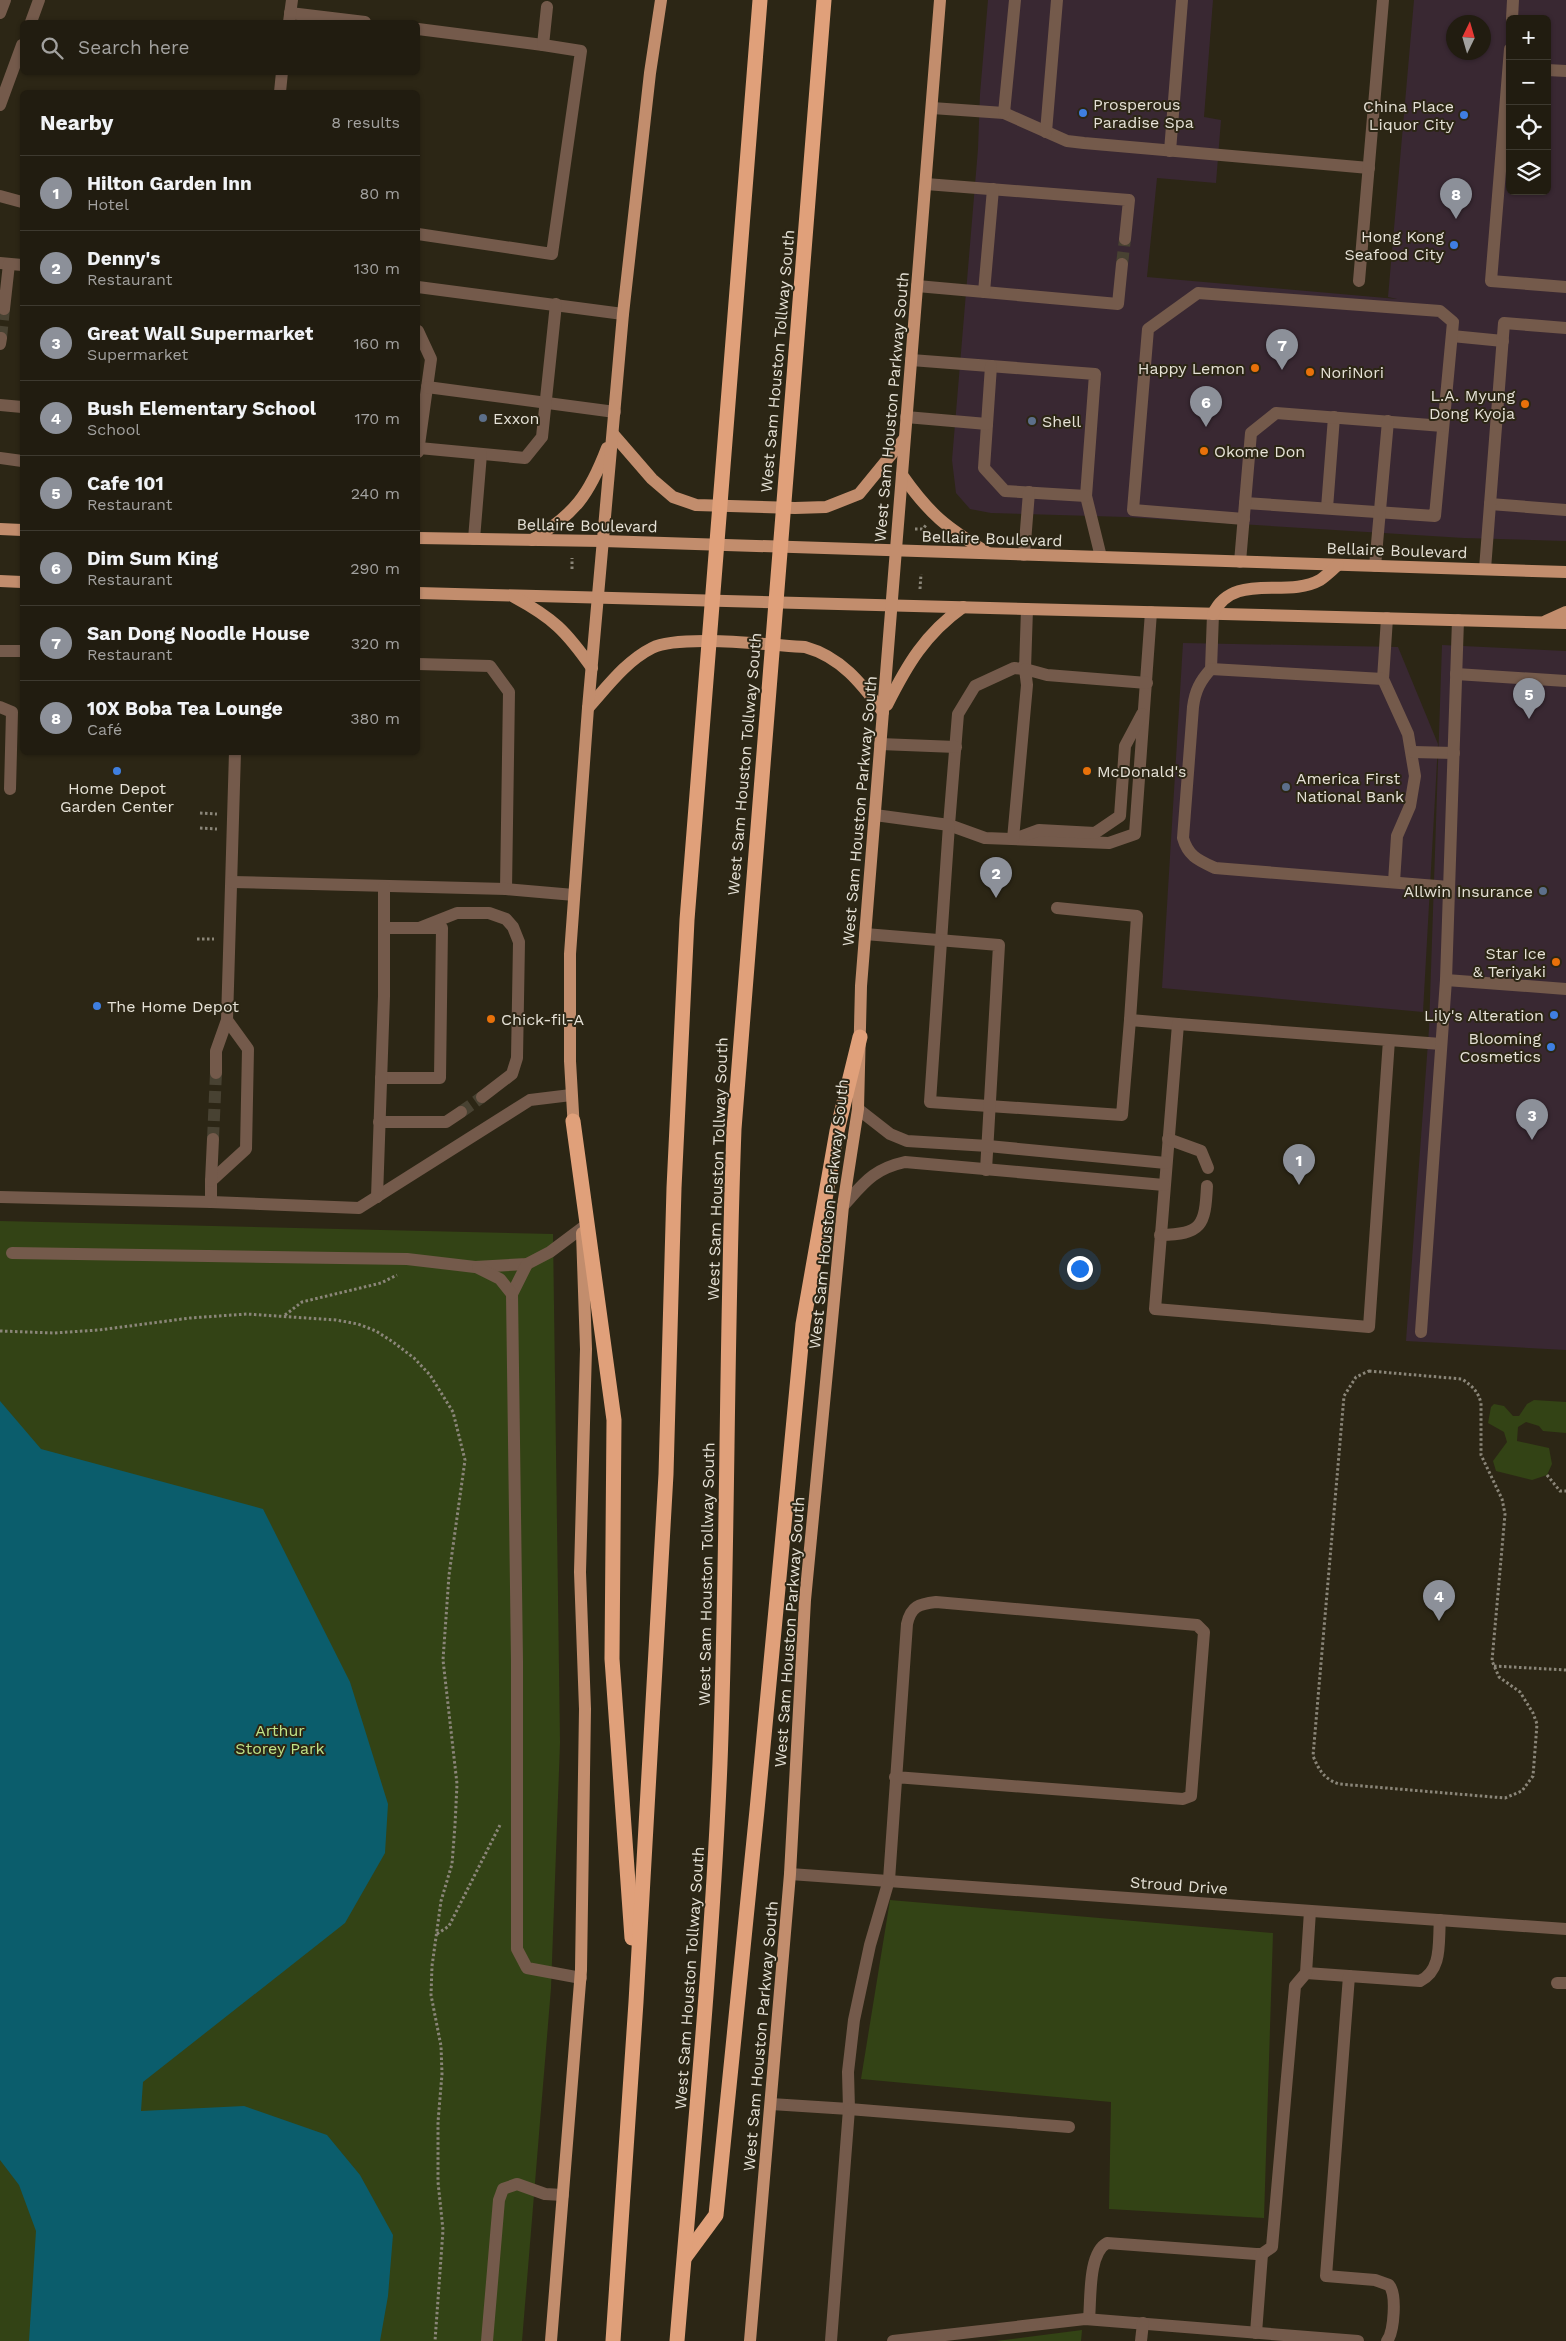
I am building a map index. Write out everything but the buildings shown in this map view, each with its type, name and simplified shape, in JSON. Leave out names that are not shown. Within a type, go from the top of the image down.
[{"type":"highway","points":[[613,2341],[636,2002],[666,1474],[674,1188],[686,940],[701,728],[760,0]]},
{"type":"highway","name":"West Sam Houston Tollway South","points":[[677,2341],[715,1868],[721,1719],[730,1235],[734,1129],[824,0]]},
{"type":"highway","points":[[684,2259],[716,2215],[803,1324],[837,1131],[860,1037]]},
{"type":"highway","points":[[573,1121],[614,1420],[612,1659],[636,2002]]},
{"type":"main road","points":[[551,2341],[580,1978],[585,1709],[580,1572],[586,1349],[582,1228],[571,1094],[570,954],[588,708],[623,314],[650,73],[661,0]]},
{"type":"main road","name":"West Sam Houston Parkway South","points":[[750,2341],[790,1874],[805,1600],[843,1206],[858,1109],[865,934],[940,0]]},
{"type":"main road","points":[[613,434],[652,479],[673,497],[696,505],[796,508],[826,507],[859,494],[904,439]]},
{"type":"main road","points":[[532,540],[565,517],[587,493],[595,479],[613,434]]},
{"type":"main road","points":[[902,475],[934,516],[954,532],[990,554]]},
{"type":"main road","points":[[0,529],[20,530]]},
{"type":"main road","name":"Bellaire Boulevard","points":[[420,538],[603,541],[1566,572]]},
{"type":"main road","points":[[1213,614],[1217,606],[1234,591],[1285,588],[1319,580],[1338,565]]},
{"type":"main road","points":[[0,581],[20,582]]},
{"type":"main road","points":[[420,593],[1566,623]]},
{"type":"main road","points":[[512,595],[560,626],[592,668]]},
{"type":"main road","points":[[588,708],[629,664],[637,658],[653,648],[691,641],[805,647],[822,652],[841,664],[855,677],[883,712],[908,664],[918,650],[946,619],[963,607]]},
{"type":"main road","points":[[1541,622],[1566,612]]},
{"type":"street","points":[[0,13],[5,0]]},
{"type":"street","points":[[32,20],[39,0]]},
{"type":"street","points":[[1004,113],[1015,0]]},
{"type":"street","points":[[1046,132],[1057,0]]},
{"type":"street","points":[[1170,151],[1182,0]]},
{"type":"street","points":[[1359,281],[1383,0]]},
{"type":"street","points":[[1512,15],[1514,0]]},
{"type":"street","points":[[543,45],[547,7]]},
{"type":"street","points":[[290,12],[350,20]]},
{"type":"street","points":[[420,29],[581,51],[552,254],[420,234]]},
{"type":"street","points":[[0,105],[20,50]]},
{"type":"street","points":[[1551,70],[1566,71]]},
{"type":"street","points":[[280,90],[282,75]]},
{"type":"street","points":[[1506,103],[1491,280],[1566,287]]},
{"type":"street","points":[[932,108],[1004,113],[1067,141],[1369,168]]},
{"type":"street","points":[[926,184],[1129,200],[1125,239]]},
{"type":"street","points":[[984,292],[993,189]]},
{"type":"street","points":[[0,196],[20,201]]},
{"type":"street","points":[[4,309],[4,263],[20,265]]},
{"type":"street","points":[[917,286],[1118,304],[1122,264]]},
{"type":"street","points":[[420,287],[623,314]]},
{"type":"street","points":[[1244,519],[1133,510],[1148,329],[1198,293],[1440,311],[1453,322],[1435,516],[1245,503]]},
{"type":"street","points":[[420,450],[525,458],[542,436],[556,304]]},
{"type":"street","points":[[1485,569],[1504,323],[1566,328],[1566,320]]},
{"type":"street","points":[[420,335],[431,359],[420,436]]},
{"type":"street","points":[[1452,336],[1503,341]]},
{"type":"street","points":[[0,344],[1,338]]},
{"type":"street","points":[[911,360],[1095,374],[1086,496],[1100,557]]},
{"type":"street","points":[[992,366],[984,468],[1005,491],[1086,496]]},
{"type":"street","points":[[427,387],[615,412]]},
{"type":"street","points":[[0,405],[20,407]]},
{"type":"street","points":[[1240,562],[1251,433],[1276,413],[1443,426]]},
{"type":"street","points":[[906,417],[987,424]]},
{"type":"street","points":[[1327,508],[1334,417]]},
{"type":"street","points":[[1375,566],[1388,421]]},
{"type":"street","points":[[474,539],[481,454]]},
{"type":"street","points":[[0,458],[20,461]]},
{"type":"street","points":[[1024,555],[1029,492]]},
{"type":"street","points":[[1490,504],[1566,510]]},
{"type":"street","points":[[1013,839],[1027,685],[1025,669],[1028,609]]},
{"type":"street","points":[[876,815],[949,825],[985,838],[1108,843],[1135,834],[1151,612]]},
{"type":"street","points":[[1213,614],[1211,669],[1201,680],[1194,695],[1183,838],[1186,849],[1194,858],[1215,868],[1449,887]]},
{"type":"street","points":[[1386,618],[1383,679],[1408,734],[1413,752],[1415,776],[1410,806],[1397,836],[1394,882]]},
{"type":"street","points":[[1421,1332],[1446,980],[1458,620]]},
{"type":"street","points":[[0,650],[20,651]]},
{"type":"street","points":[[420,664],[490,666],[509,692],[506,889]]},
{"type":"street","points":[[1057,908],[1137,916],[1122,1115],[930,1102],[958,714],[975,686],[1014,668],[1047,675],[1146,683]]},
{"type":"street","points":[[1211,669],[1383,679]]},
{"type":"street","points":[[1456,674],[1566,681]]},
{"type":"street","points":[[0,707],[12,712],[10,789]]},
{"type":"street","points":[[1013,839],[1039,830],[1095,833],[1120,816],[1125,746],[1144,710]]},
{"type":"street","points":[[880,744],[956,747]]},
{"type":"street","points":[[1413,752],[1454,753]]},
{"type":"street","points":[[216,1073],[216,1051],[228,1020],[235,755]]},
{"type":"street","points":[[232,882],[506,889],[574,895]]},
{"type":"street","points":[[377,1197],[385,928],[384,887]]},
{"type":"street","points":[[419,928],[456,913],[489,913],[506,919],[514,927],[519,942],[517,1058],[512,1074],[482,1097]]},
{"type":"street","points":[[381,1078],[440,1078],[442,928],[385,928]]},
{"type":"street","points":[[865,934],[1000,945],[986,1170]]},
{"type":"street","points":[[1446,980],[1566,989]]},
{"type":"street","points":[[211,1181],[246,1149],[248,1049],[228,1020]]},
{"type":"street","points":[[1130,1020],[1441,1044]]},
{"type":"street","points":[[1178,1024],[1155,1309],[1368,1327],[1389,1040]]},
{"type":"street","points":[[0,1197],[359,1208],[530,1100],[571,1094]]},
{"type":"street","points":[[858,1109],[890,1134],[907,1141],[988,1146],[1166,1163]]},
{"type":"street","points":[[379,1122],[446,1122],[461,1112]]},
{"type":"street","points":[[1168,1139],[1202,1151],[1208,1168]]},
{"type":"street","points":[[211,1202],[213,1140]]},
{"type":"street","points":[[843,1206],[871,1175],[886,1166],[905,1162],[1164,1185]]},
{"type":"street","points":[[1160,1235],[1181,1234],[1198,1227],[1205,1215],[1206,1186]]},
{"type":"street","points":[[12,1253],[406,1259],[476,1267],[527,1264],[550,1252],[582,1228]]},
{"type":"street","points":[[527,1264],[512,1294],[517,1949],[527,1968],[580,1978]]},
{"type":"street","points":[[476,1267],[500,1279],[512,1294]]},
{"type":"street","points":[[831,2341],[848,2109],[848,2072],[854,2020],[870,1945],[889,1880],[895,1777],[907,1624],[910,1613],[917,1605],[936,1602],[1197,1624],[1204,1632],[1191,1796],[1183,1799],[895,1777]]},
{"type":"street","name":"Stroud Drive","points":[[790,1874],[1566,1929]]},
{"type":"street","points":[[1089,2319],[1094,2257],[1101,2246],[1107,2243],[1262,2254],[1272,2247],[1295,1986],[1306,1973],[1310,1911]]},
{"type":"street","points":[[1306,1973],[1420,1981],[1428,1977],[1436,1964],[1440,1920]]},
{"type":"street","points":[[1349,1976],[1326,2276],[1375,2280],[1389,2285],[1394,2293],[1391,2332],[1387,2341]]},
{"type":"street","points":[[771,2104],[1069,2127]]},
{"type":"street","points":[[487,2341],[499,2200],[503,2189],[517,2184],[545,2194],[563,2195]]},
{"type":"street","points":[[1256,2333],[1262,2254]]},
{"type":"street","points":[[893,2341],[1089,2319],[1358,2341]]},
{"type":"street","points":[[1141,2341],[1143,2323]]},
{"type":"path","points":[[915,528],[923,531],[928,523]]},
{"type":"path","points":[[572,558],[572,569]]},
{"type":"path","points":[[920,589],[921,574]]},
{"type":"path","points":[[284,1315],[302,1302],[381,1283],[396,1277],[406,1259]]},
{"type":"path","points":[[0,1332],[54,1333],[218,1316],[284,1315],[358,1324],[376,1331],[414,1358],[430,1376],[454,1412],[461,1437],[464,1460],[448,1575],[443,1660],[456,1775],[456,1825],[452,1864],[441,1901],[431,1995],[441,2046],[438,2182],[443,2230],[435,2341]]},
{"type":"path","points":[[1370,1371],[1462,1379],[1474,1387],[1479,1395],[1481,1403],[1481,1455],[1502,1499],[1505,1514],[1492,1661],[1494,1666],[1500,1678],[1520,1692],[1533,1713],[1537,1724],[1533,1776],[1522,1791],[1505,1798],[1339,1784],[1332,1782],[1320,1773],[1313,1756],[1344,1396],[1356,1377],[1370,1371]]},
{"type":"path","points":[[1547,1474],[1560,1491],[1566,1491]]},
{"type":"path","points":[[1494,1666],[1566,1670]]},
{"type":"path","points":[[437,1934],[449,1926],[506,1813],[517,1808]]},
{"type":"shaded area","points":[[988,0],[1213,0],[1204,117],[1221,120],[1216,183],[1157,178],[1147,277],[1397,299],[1388,297],[1414,0],[1566,0],[1566,541],[1464,538],[1126,517],[991,513],[970,509],[956,493],[952,460],[978,149],[980,94]]},
{"type":"shaded area","points":[[1183,643],[1398,647],[1438,744],[1423,1012],[1162,988]]},
{"type":"shaded area","points":[[1442,645],[1566,651],[1566,1350],[1406,1341],[1429,1029]]},
{"type":"green space","name":"Arthur Storey Park","points":[[0,1221],[553,1234],[560,1743],[551,1988],[522,2341],[0,2341]]},
{"type":"green space","points":[[1534,1400],[1566,1402],[1566,1433],[1543,1431],[1539,1426],[1526,1422],[1518,1427],[1517,1441],[1549,1448],[1552,1464],[1547,1475],[1532,1480],[1496,1471],[1493,1461],[1507,1442],[1504,1432],[1488,1423],[1491,1407],[1494,1404],[1504,1406],[1513,1416],[1519,1416],[1527,1404]]},
{"type":"green space","points":[[890,1900],[1273,1933],[1264,2218],[1109,2209],[1111,2102],[861,2079]]},
{"type":"green space","points":[[1082,2330],[1081,2341],[996,2341]]},
{"type":"water","points":[[0,1401],[41,1449],[263,1509],[350,1682],[388,1804],[385,1853],[345,1923],[143,2082],[141,2111],[244,2106],[327,2135],[360,2175],[393,2235],[388,2296],[380,2341],[29,2341],[36,2231],[19,2185],[0,2160]]},
{"type":"tunnel","points":[[1122,264],[1125,239]]},
{"type":"tunnel","points":[[1,338],[4,309]]},
{"type":"tunnel","points":[[213,1139],[216,1073]]},
{"type":"tunnel","points":[[461,1112],[482,1097]]},
{"type":"place","name":"Prosperous Paradise Spa","points":[[1083,113]]},
{"type":"place","name":"China Place Liquor City","points":[[1464,115]]},
{"type":"place","name":"10X Boba Tea Lounge","points":[[1456,219]]},
{"type":"place","name":"Hong Kong Seafood City","points":[[1454,245]]},
{"type":"place","name":"Happy Lemon","points":[[1255,368]]},
{"type":"place","name":"San Dong Noodle House","points":[[1282,370]]},
{"type":"place","name":"NoriNori","points":[[1310,372]]},
{"type":"place","name":"L.A. Myung Dong Kyoja","points":[[1525,404]]},
{"type":"place","name":"Exxon","points":[[483,418]]},
{"type":"place","name":"Shell","points":[[1032,421]]},
{"type":"place","name":"Dim Sum King","points":[[1206,427]]},
{"type":"place","name":"Okome Don","points":[[1204,451]]},
{"type":"place","name":"Cafe 101","points":[[1529,719]]},
{"type":"place","name":"Home Depot Garden Center","points":[[117,771]]},
{"type":"place","name":"McDonald's","points":[[1087,771]]},
{"type":"place","name":"America First National Bank","points":[[1286,787]]},
{"type":"place","name":"Allwin Insurance","points":[[1543,891]]},
{"type":"place","name":"Denny's","points":[[996,898]]},
{"type":"place","name":"Star Ice & Teriyaki","points":[[1556,962]]},
{"type":"place","name":"The Home Depot","points":[[97,1006]]},
{"type":"place","name":"Lily's Alteration","points":[[1554,1015]]},
{"type":"place","name":"Chick-fil-A","points":[[491,1019]]},
{"type":"place","name":"Blooming Cosmetics","points":[[1551,1047]]},
{"type":"place","name":"Great Wall Supermarket","points":[[1532,1140]]},
{"type":"place","name":"Hilton Garden Inn","points":[[1299,1185]]},
{"type":"place","name":"Bush Elementary School","points":[[1439,1621]]}]
